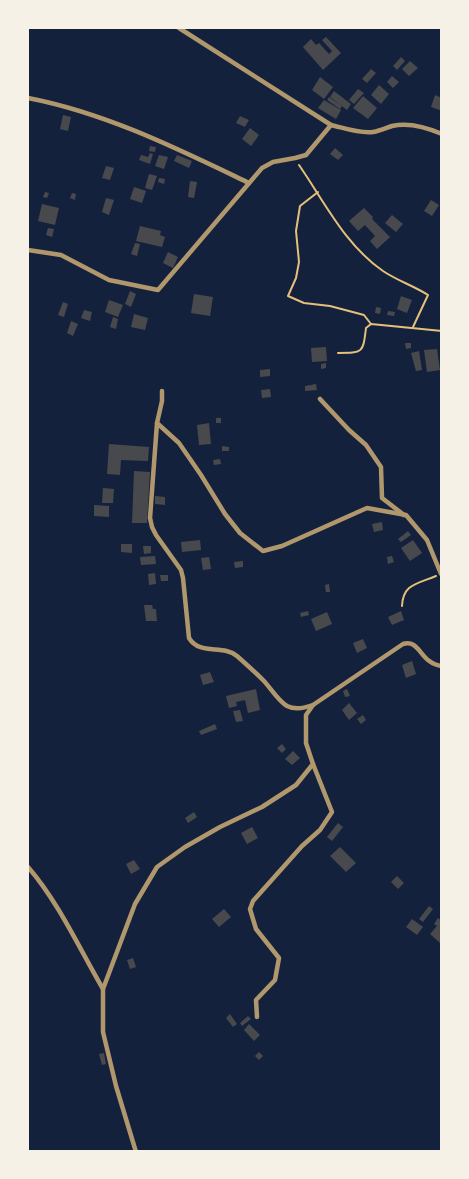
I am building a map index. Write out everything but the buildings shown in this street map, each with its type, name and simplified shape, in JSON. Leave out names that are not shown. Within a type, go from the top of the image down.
[{"type":"street","points":[[178,28],[331,126],[373,132],[395,126],[411,125],[429,128],[442,134]]},
{"type":"street","points":[[28,98],[102,119],[156,139],[249,183]]},
{"type":"street","points":[[28,250],[61,255],[109,280],[158,290],[262,168],[273,162],[306,155],[331,126]]},
{"type":"street","points":[[162,391],[162,401],[157,423],[150,518],[156,535],[181,570],[189,638],[193,644],[199,648],[227,650],[236,654],[286,706],[296,708],[305,708],[313,705],[403,644],[410,642],[414,644],[426,660],[432,664],[442,666]]},
{"type":"street","points":[[320,399],[349,430],[366,444],[380,467],[382,498],[406,515],[427,540],[441,574]]},
{"type":"street","points":[[157,423],[179,443],[225,514],[240,533],[263,551],[282,546],[367,508],[406,515]]},
{"type":"street","points":[[257,1017],[256,1000],[275,980],[278,958],[256,929],[250,909],[253,901],[302,846],[320,830],[332,812],[306,743],[306,716],[313,705]]},
{"type":"street","points":[[136,1152],[116,1086],[103,1032],[103,989],[135,904],[157,867],[185,847],[220,827],[262,807],[296,785],[313,764]]},
{"type":"street","points":[[28,867],[64,918],[103,989]]},
{"type":"path","points":[[295,158],[339,226],[356,248],[383,272],[412,285],[428,295],[413,327]]},
{"type":"path","points":[[318,192],[300,206],[296,231],[299,262],[296,278],[288,296],[304,303],[330,306],[364,315],[371,324]]},
{"type":"path","points":[[338,353],[355,353],[360,350],[364,346],[366,328],[371,324],[442,331]]},
{"type":"path","points":[[402,606],[402,596],[410,586],[441,574]]}]
